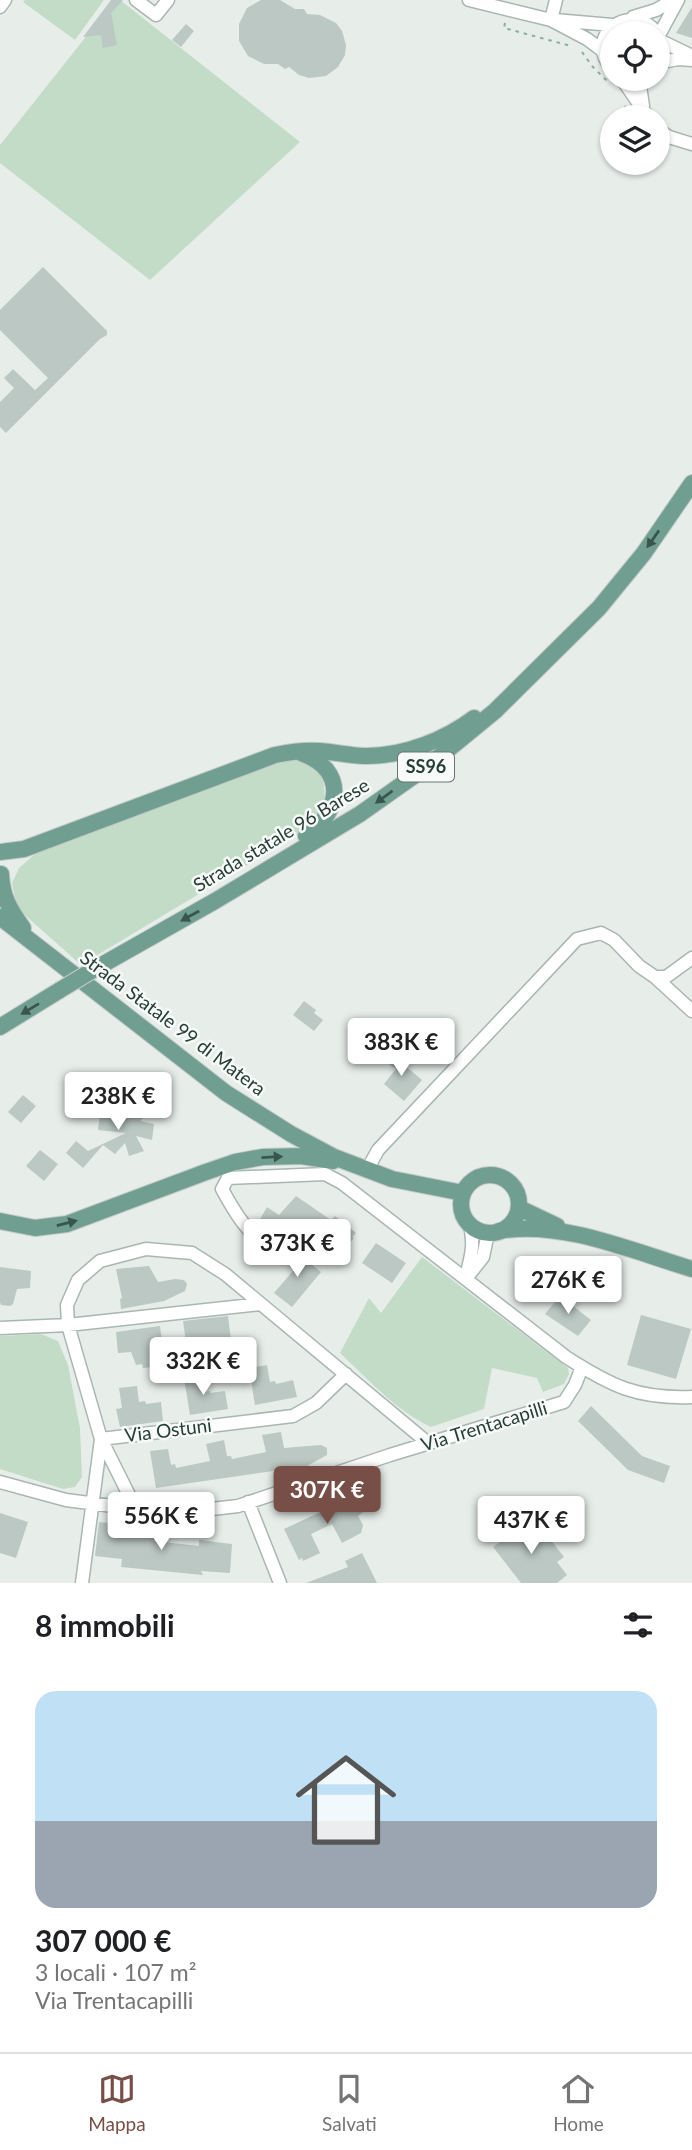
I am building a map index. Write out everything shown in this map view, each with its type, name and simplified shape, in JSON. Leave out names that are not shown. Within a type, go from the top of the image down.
[{"type":"main road","name":"Strada statale 96 Barese","points":[[0,1027],[360,814],[428,766],[495,711],[599,608],[644,553],[692,483]]},
{"type":"main road","points":[[0,852],[24,849],[275,755],[296,751],[320,751],[367,756],[418,748],[467,724],[555,653]]},
{"type":"main road","points":[[215,901],[322,825],[332,809],[335,791],[329,773],[314,758],[296,751]]},
{"type":"main road","points":[[24,849],[1,875],[2,890],[7,907],[35,944]]},
{"type":"main road","name":"Strada Statale 99 di Matera","points":[[0,917],[226,1093],[300,1139],[349,1163],[404,1183],[462,1210]]},
{"type":"main road","points":[[0,1221],[35,1228],[67,1224],[235,1162],[263,1157],[301,1156],[349,1163]]},
{"type":"main road","points":[[494,1232],[512,1223],[519,1208],[519,1199],[510,1183],[493,1175],[475,1179],[463,1194],[462,1210],[470,1225],[494,1232],[528,1228],[579,1235]]},
{"type":"main road","name":"Strada Statale 99 di Matera","points":[[404,1183],[463,1194]]},
{"type":"main road","points":[[519,1208],[579,1235],[692,1269]]},
{"type":"street","points":[[0,7],[5,0]]},
{"type":"street","points":[[136,0],[156,15],[169,0]]},
{"type":"street","points":[[469,0],[551,20],[600,24]]},
{"type":"street","points":[[551,20],[556,0]]},
{"type":"street","points":[[617,21],[656,10],[673,0]]},
{"type":"street","points":[[667,21],[678,0]]},
{"type":"street","points":[[633,17],[643,21]]},
{"type":"street","points":[[551,20],[600,49]]},
{"type":"street","points":[[670,44],[692,58]]},
{"type":"street","points":[[670,61],[692,58]]},
{"type":"street","points":[[670,137],[692,144]]},
{"type":"street","points":[[367,1170],[377,1150],[577,939],[601,933],[614,940],[692,1011]]},
{"type":"street","points":[[655,977],[666,977],[692,958]]},
{"type":"street","points":[[271,1251],[250,1235],[235,1213],[222,1188],[228,1178],[324,1174],[342,1183],[582,1367],[627,1391],[660,1398],[692,1397]]},
{"type":"street","points":[[466,1279],[474,1243],[470,1225]]},
{"type":"street","points":[[466,1279],[483,1257],[494,1232]]},
{"type":"street","points":[[136,1509],[101,1438],[68,1325],[68,1305],[78,1280],[100,1261],[146,1248],[192,1253],[225,1274],[428,1443]]},
{"type":"street","points":[[0,1328],[68,1325],[260,1304]]},
{"type":"street","name":"Via Trentacapilli","points":[[0,1482],[65,1500],[136,1509],[203,1510],[248,1502],[564,1402],[582,1367]]},
{"type":"street","name":"Via Ostuni","points":[[101,1438],[293,1416],[316,1403],[346,1374]]},
{"type":"street","points":[[82,1583],[101,1438]]},
{"type":"street","points":[[248,1502],[281,1583]]},
{"type":"path","points":[[508,10],[504,28],[576,47]]},
{"type":"path","points":[[580,50],[600,73]]},
{"type":"path","points":[[620,99],[624,105]]},
{"type":"green space","points":[[104,0],[75,40],[23,2]]},
{"type":"green space","points":[[115,0],[120,0],[300,142],[150,280],[0,163],[0,145]]},
{"type":"green space","points":[[285,757],[302,758],[323,778],[326,807],[313,825],[81,965],[17,908],[12,883],[19,868],[35,854]]},
{"type":"green space","points":[[422,1257],[568,1368],[569,1374],[564,1384],[543,1392],[537,1378],[492,1368],[484,1409],[431,1427],[383,1394],[340,1353],[369,1298],[381,1313]]},
{"type":"green space","points":[[41,1334],[58,1341],[68,1365],[80,1428],[82,1477],[75,1487],[63,1489],[0,1469],[0,1336]]},
{"type":"building","points":[[111,0],[123,0],[111,13],[117,45],[103,48],[101,35],[83,37]]},
{"type":"building","points":[[261,0],[280,0],[295,9],[304,9],[307,14],[320,15],[336,23],[342,31],[346,45],[345,55],[338,67],[326,76],[309,78],[299,75],[289,67],[285,69],[278,64],[264,64],[248,56],[239,41],[239,24],[247,8]]},
{"type":"building","points":[[692,7],[692,38],[676,33]]},
{"type":"building","points":[[186,24],[194,31],[181,47],[172,40]]},
{"type":"building","points":[[43,267],[107,331],[107,335],[6,433],[0,427],[0,402],[14,388],[4,378],[13,369],[35,390],[48,378],[0,330],[0,310]]},
{"type":"building","points":[[304,1001],[316,1010],[314,1013],[323,1020],[314,1031],[293,1015]]},
{"type":"building","points":[[389,1052],[422,1080],[404,1101],[384,1084],[396,1069],[383,1060]]},
{"type":"building","points":[[23,1095],[36,1106],[21,1123],[8,1112]]},
{"type":"building","points":[[124,1099],[127,1114],[138,1101],[150,1111],[140,1121],[154,1124],[152,1140],[136,1136],[144,1151],[129,1156],[125,1143],[115,1154],[103,1145],[83,1168],[66,1153],[76,1141],[88,1151],[126,1133],[98,1130],[100,1114],[114,1118],[108,1104]]},
{"type":"building","points":[[40,1150],[58,1164],[44,1181],[26,1166]]},
{"type":"building","points":[[296,1196],[331,1220],[335,1216],[356,1233],[335,1260],[308,1238],[298,1248],[259,1221],[267,1207],[279,1215]]},
{"type":"building","points":[[376,1243],[406,1263],[392,1283],[362,1263]]},
{"type":"building","points":[[290,1247],[321,1272],[292,1307],[274,1293],[298,1265],[284,1256]]},
{"type":"building","points":[[149,1266],[158,1282],[184,1280],[187,1284],[185,1291],[164,1301],[121,1309],[122,1298],[116,1269]]},
{"type":"building","points":[[0,1267],[31,1271],[30,1288],[17,1289],[10,1306],[1,1305],[0,1302]]},
{"type":"building","points":[[560,1296],[591,1320],[578,1336],[545,1314]]},
{"type":"building","points":[[641,1315],[691,1329],[676,1379],[627,1365]]},
{"type":"building","points":[[228,1316],[233,1356],[210,1358],[209,1353],[204,1353],[199,1341],[186,1342],[183,1321]]},
{"type":"building","points":[[160,1326],[165,1366],[143,1368],[142,1364],[136,1365],[131,1352],[118,1353],[116,1332]]},
{"type":"building","points":[[267,1365],[270,1382],[275,1381],[276,1384],[293,1380],[297,1397],[255,1405],[249,1368]]},
{"type":"building","points":[[203,1375],[205,1392],[225,1391],[228,1409],[190,1415],[184,1378]]},
{"type":"building","points":[[137,1386],[139,1402],[161,1402],[163,1421],[120,1427],[116,1409],[122,1408],[119,1388]]},
{"type":"building","points":[[591,1406],[642,1456],[670,1466],[664,1483],[628,1470],[578,1421]]},
{"type":"building","points":[[281,1432],[284,1448],[321,1445],[327,1448],[327,1455],[307,1466],[156,1488],[150,1451],[168,1449],[171,1465],[175,1464],[176,1468],[210,1461],[206,1444],[224,1440],[227,1456],[232,1459],[266,1452],[262,1435]]},
{"type":"building","points":[[359,1494],[368,1508],[358,1516],[363,1525],[361,1533],[342,1543],[332,1524],[311,1534],[320,1553],[303,1561],[302,1558],[299,1560],[284,1529]]},
{"type":"building","points":[[0,1513],[28,1522],[16,1558],[0,1553]]},
{"type":"building","points":[[99,1522],[127,1525],[126,1534],[155,1537],[154,1541],[199,1546],[199,1540],[232,1544],[230,1573],[201,1571],[203,1575],[121,1567],[122,1559],[95,1556]]},
{"type":"building","points":[[526,1522],[535,1535],[542,1529],[564,1557],[557,1562],[567,1575],[557,1583],[521,1583],[493,1547]]},
{"type":"building","points":[[362,1553],[377,1583],[306,1583],[348,1567],[345,1561]]}]
